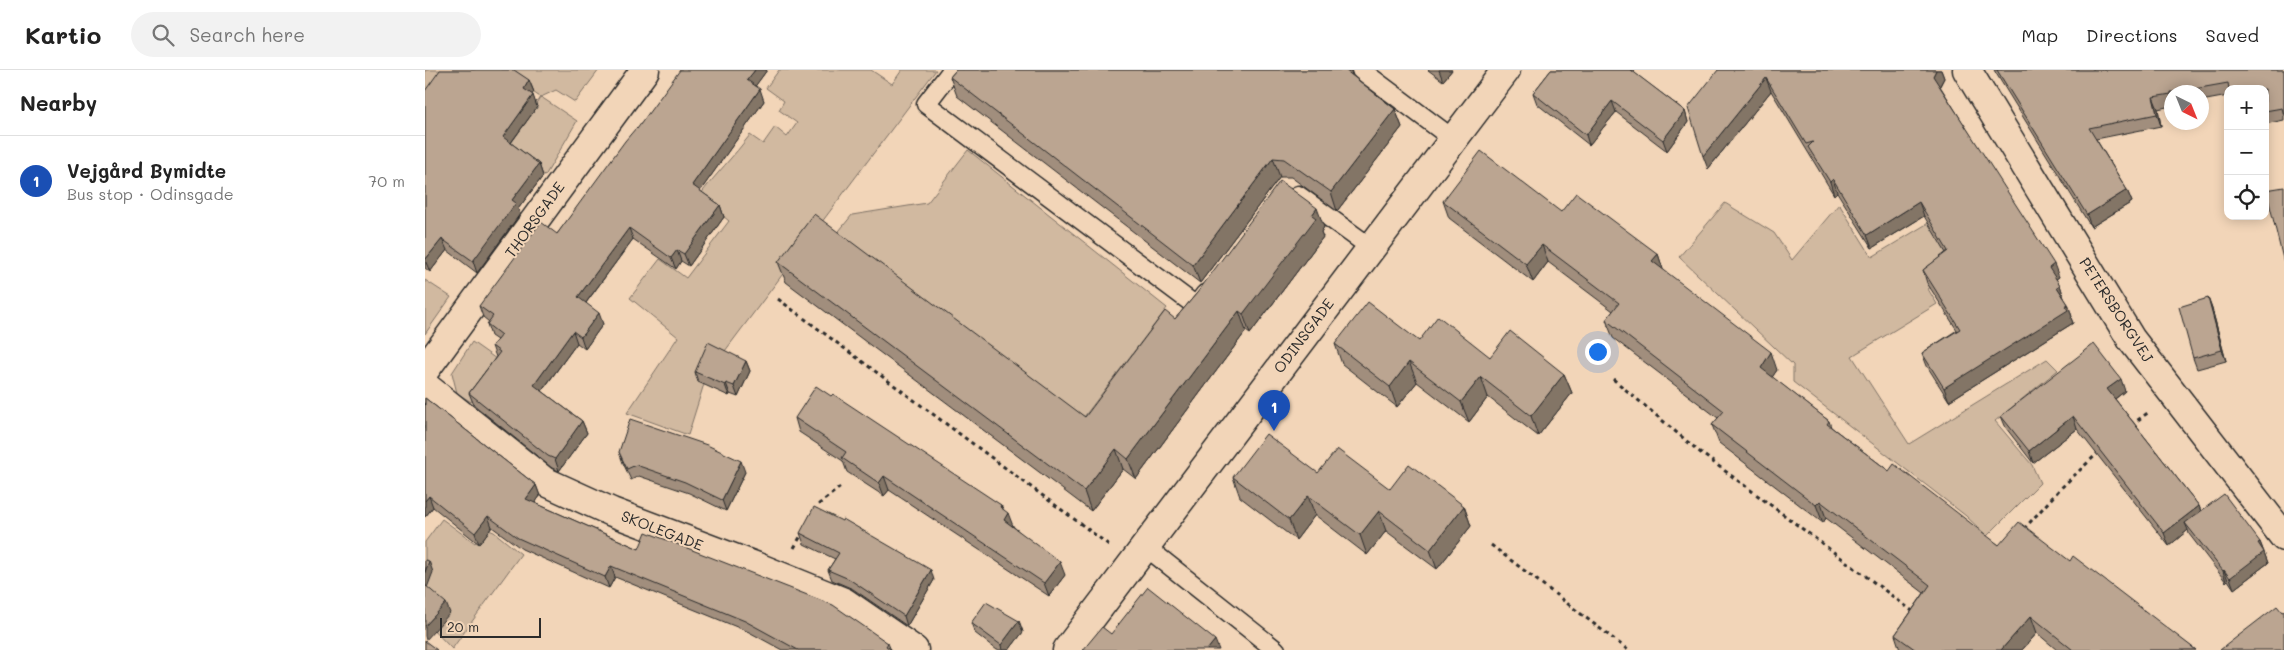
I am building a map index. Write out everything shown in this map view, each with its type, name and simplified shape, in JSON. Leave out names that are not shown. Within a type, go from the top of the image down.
[{"type":"street","name":"THORSGADE","points":[[425,370],[645,70]]},
{"type":"street","name":"ODINSGADE","points":[[1067,650],[1370,247],[1506,70]]},
{"type":"street","name":"PETERSBORGVEJ","points":[[1967,70],[2131,339],[2284,537]]},
{"type":"street","name":"SKOLEGADE","points":[[425,386],[544,481],[612,512],[844,602],[914,650]]},
{"type":"lane","points":[[951,70],[926,104],[1196,306],[1214,282]]},
{"type":"lane","points":[[1361,70],[1453,139]]},
{"type":"lane","points":[[1279,194],[1285,186],[1370,247]]},
{"type":"lane","points":[[1139,555],[1276,650]]},
{"type":"path","points":[[779,299],[1139,555]]},
{"type":"path","points":[[1613,379],[1701,453],[1916,614]]},
{"type":"path","points":[[2126,428],[2173,394]]},
{"type":"path","points":[[2019,536],[2060,488],[2104,446]]},
{"type":"path","points":[[810,520],[819,504],[843,485]]},
{"type":"path","points":[[779,576],[805,528]]},
{"type":"path","points":[[1491,545],[1628,650]]},
{"type":"shaded area","points":[[425,70],[475,70],[522,126],[540,97],[501,70],[599,70],[575,102],[556,90],[541,97],[577,121],[545,176],[508,149],[425,117]]},
{"type":"shaded area","points":[[779,70],[871,70],[892,84],[902,70],[936,70],[719,359],[703,387],[688,435],[627,413],[678,337],[630,298],[660,259],[686,278],[729,221],[699,196],[750,135],[763,144],[775,127],[787,137],[797,123],[779,110],[784,101],[766,88]]},
{"type":"shaded area","points":[[968,150],[1167,308],[1084,417],[835,236],[852,215],[927,203]]},
{"type":"shaded area","points":[[1725,203],[1774,233],[1792,260],[1839,204],[1872,257],[1945,213],[1973,261],[1928,289],[1937,304],[1852,356],[1909,444],[2047,359],[2058,370],[1995,421],[2032,465],[2040,483],[1987,536],[1966,516],[1793,382],[1793,365],[1679,257]]},
{"type":"shaded area","points":[[425,280],[451,297],[425,334]]},
{"type":"shaded area","points":[[472,342],[499,361],[471,402],[457,393],[452,373]]},
{"type":"shaded area","points":[[442,519],[475,543],[486,529],[494,532],[521,554],[452,649],[425,621],[425,542]]},
{"type":"building","points":[[440,70],[514,70],[529,80],[524,89],[533,95],[503,137],[539,164],[512,200],[516,203],[473,261],[442,239],[425,260],[425,91]]},
{"type":"building","points":[[680,70],[755,70],[747,80],[760,89],[692,185],[720,205],[684,254],[677,250],[671,258],[629,228],[578,297],[599,313],[581,337],[573,331],[534,385],[582,421],[555,459],[548,456],[469,393],[500,352],[492,346],[501,335],[487,324],[493,316],[479,306],[541,222],[557,234]]},
{"type":"building","points":[[956,70],[1345,70],[1395,109],[1331,192],[1284,159],[1273,158],[1193,265],[950,77]]},
{"type":"building","points":[[1551,70],[1631,70],[1685,111],[1663,140],[1612,101],[1586,135],[1533,93]]},
{"type":"building","points":[[1718,70],[1936,70],[1933,76],[2054,264],[2049,268],[2060,285],[2057,287],[2068,304],[2065,306],[2068,310],[1944,388],[1922,353],[1960,329],[1923,270],[1948,251],[1919,202],[1867,235],[1833,179],[1830,182],[1808,147],[1813,142],[1806,144],[1766,78],[1703,156],[1688,108]]},
{"type":"building","points":[[1997,70],[2284,70],[2284,116],[2282,108],[2269,110],[2269,85],[2228,85],[2228,83],[2209,86],[2164,85],[2164,95],[2153,97],[2157,114],[2089,128],[2127,190],[2087,215]]},
{"type":"building","points":[[1481,151],[1561,212],[1576,193],[1658,254],[1652,261],[1771,352],[1761,368],[1829,421],[1827,424],[1889,471],[1894,464],[1999,545],[2019,522],[2070,561],[2073,556],[2196,650],[2073,650],[2031,616],[2001,650],[1916,650],[1895,635],[1930,585],[1820,501],[1816,505],[1712,425],[1724,411],[1606,320],[1619,303],[1542,245],[1526,264],[1443,201]]},
{"type":"building","points":[[1280,181],[1317,208],[1312,215],[1316,218],[1243,314],[1239,311],[1128,459],[1116,449],[1084,491],[778,262],[814,214],[1085,417],[1165,311],[1175,319],[1197,293]]},
{"type":"building","points":[[2284,187],[2284,263],[2269,202],[2269,190]]},
{"type":"building","points":[[2208,298],[2222,350],[2193,358],[2179,307]]},
{"type":"building","points":[[1368,302],[1419,341],[1438,316],[1490,357],[1510,331],[1564,374],[1531,416],[1481,377],[1461,402],[1409,362],[1390,387],[1335,344]]},
{"type":"building","points":[[708,342],[746,361],[734,386],[726,383],[725,385],[695,372]]},
{"type":"building","points":[[2094,344],[2121,379],[2107,389],[2199,506],[2164,533],[2073,416],[2029,451],[2001,416]]},
{"type":"building","points":[[816,386],[831,396],[833,394],[1001,505],[1000,507],[1008,513],[1004,520],[1060,562],[1044,583],[884,476],[879,483],[842,458],[846,452],[795,418]]},
{"type":"building","points":[[425,398],[536,485],[526,499],[639,549],[646,532],[833,605],[888,643],[886,646],[892,650],[798,650],[745,621],[611,566],[605,577],[518,538],[488,516],[475,533],[429,496],[425,501]]},
{"type":"building","points":[[630,419],[707,445],[741,461],[722,500],[685,482],[636,465],[627,469],[619,452]]},
{"type":"building","points":[[1266,434],[1318,473],[1337,449],[1390,489],[1409,464],[1464,506],[1430,550],[1379,511],[1360,535],[1308,496],[1289,520],[1233,477]]},
{"type":"building","points":[[2224,494],[2260,542],[2258,543],[2264,552],[2230,578],[2185,523]]},
{"type":"building","points":[[814,507],[842,521],[843,519],[931,570],[904,616],[849,579],[828,570],[839,553],[800,533]]},
{"type":"building","points":[[425,560],[429,561],[425,572]]},
{"type":"building","points":[[425,585],[446,603],[425,626]]},
{"type":"building","points":[[1148,587],[1215,640],[1207,650],[1083,650],[1102,627],[1111,634]]},
{"type":"building","points":[[986,602],[1019,621],[1001,645],[971,623]]},
{"type":"building","points":[[2277,606],[2282,612],[2284,611],[2284,650],[2220,650]]},
{"type":"building","points":[[425,641],[437,650],[425,650]]},
{"type":"place","name":"Vejgård Bymidte","points":[[1274,431]]}]
